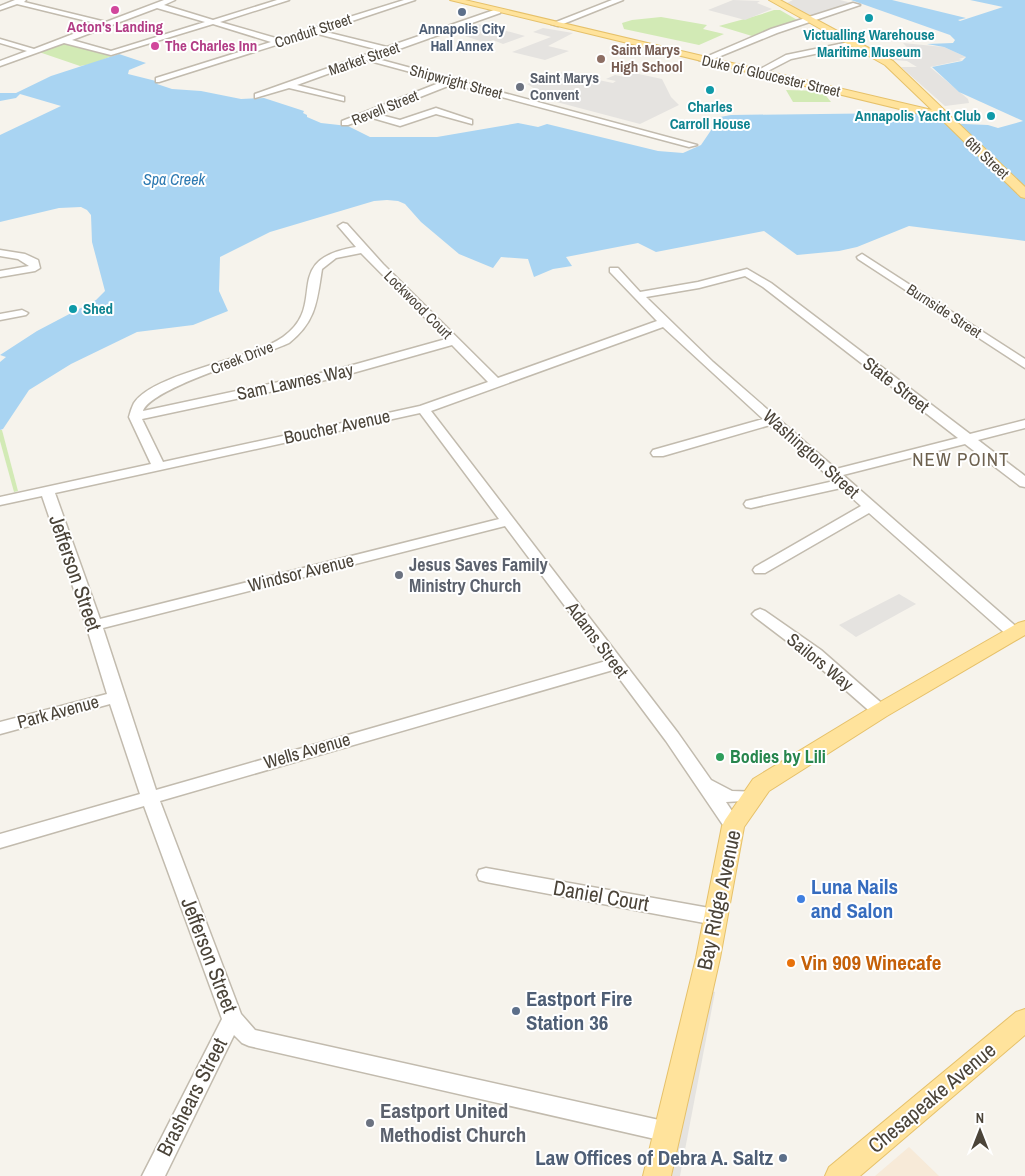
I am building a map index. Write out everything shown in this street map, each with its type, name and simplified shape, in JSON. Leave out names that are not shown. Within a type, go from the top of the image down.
[{"type":"main road","name":"Duke of Gloucester Street","points":[[454,0],[946,119]]},
{"type":"main road","name":"6th Street","points":[[773,0],[889,63],[1025,194]]},
{"type":"main road","name":"Bay Ridge Avenue","points":[[657,1176],[715,917],[732,826],[761,785],[880,711],[1019,630]]},
{"type":"main road","name":"Chesapeake Avenue","points":[[838,1176],[1021,1029]]},
{"type":"street","points":[[139,0],[280,42]]},
{"type":"street","points":[[0,64],[171,0]]},
{"type":"street","points":[[64,40],[111,53],[285,0]]},
{"type":"street","name":"Conduit Street","points":[[159,80],[410,0]]},
{"type":"street","points":[[555,24],[619,0]]},
{"type":"street","points":[[0,8],[19,1],[107,24]]},
{"type":"street","points":[[703,60],[757,37],[856,5]]},
{"type":"street","name":"Market Street","points":[[258,96],[498,10]]},
{"type":"street","points":[[315,31],[388,50]]},
{"type":"street","points":[[0,41],[34,50]]},
{"type":"street","points":[[758,73],[789,57],[854,43]]},
{"type":"street","name":"Shipwright Street","points":[[366,58],[692,145]]},
{"type":"street","name":"Revell Street","points":[[346,123],[453,81]]},
{"type":"street","points":[[289,85],[341,99]]},
{"type":"street","points":[[369,114],[400,123],[436,111],[469,122]]},
{"type":"street","name":"Lockwood Court","points":[[343,226],[495,382]]},
{"type":"street","name":"Creek Drive","points":[[135,417],[138,406],[145,398],[158,391],[272,348],[298,332],[307,318],[317,268],[321,263],[334,255],[364,249]]},
{"type":"street","points":[[0,253],[21,256],[34,262],[35,268],[0,274]]},
{"type":"street","name":"Burnside Street","points":[[862,257],[1025,364]]},
{"type":"street","name":"Washington Street","points":[[614,270],[665,322],[844,483],[949,581],[1019,630]]},
{"type":"street","name":"State Street","points":[[638,296],[655,291],[699,285],[747,272],[767,285],[1025,483]]},
{"type":"street","points":[[0,317],[22,313]]},
{"type":"street","name":"Boucher Avenue","points":[[0,501],[423,409],[665,322]]},
{"type":"street","name":"Sam Lawnes Way","points":[[135,417],[368,366],[453,341]]},
{"type":"street","name":"Adams Street","points":[[423,409],[672,737],[732,826]]},
{"type":"street","points":[[135,417],[158,466]]},
{"type":"street","points":[[658,453],[773,420]]},
{"type":"street","points":[[833,474],[1025,424]]},
{"type":"street","points":[[751,504],[844,483]]},
{"type":"street","name":"Jefferson Street","points":[[47,490],[94,625],[150,797],[232,1019],[249,1036],[270,1042],[668,1132]]},
{"type":"street","points":[[760,570],[870,507]]},
{"type":"street","name":"Windsor Avenue","points":[[94,625],[508,522]]},
{"type":"street","name":"Sailors Way","points":[[760,614],[815,654],[880,711]]},
{"type":"street","name":"Wells Avenue","points":[[0,841],[615,664]]},
{"type":"street","name":"Park Avenue","points":[[0,728],[116,697]]},
{"type":"street","points":[[700,781],[730,797],[754,796]]},
{"type":"street","name":"Daniel Court","points":[[486,875],[715,917]]},
{"type":"street","name":"Brashears Street","points":[[153,1176],[232,1019]]},
{"type":"shaded area","points":[[733,0],[760,1],[757,3],[772,9],[745,20],[708,10]]},
{"type":"shaded area","points":[[793,0],[840,0],[852,3],[813,17],[787,3]]},
{"type":"shaded area","points":[[471,24],[485,25],[525,36],[503,44],[493,40],[486,43],[465,36],[476,32],[460,28]]},
{"type":"shaded area","points":[[543,28],[573,33],[548,46],[569,51],[545,60],[512,52],[551,37],[533,32]]},
{"type":"shaded area","points":[[903,43],[944,47],[966,57],[959,59],[963,60],[930,67],[968,99],[969,103],[945,106],[901,67],[917,67],[907,61],[894,60],[877,50],[910,50]]},
{"type":"shaded area","points":[[559,72],[613,83],[616,81],[606,79],[615,75],[625,77],[634,73],[662,79],[671,97],[679,105],[640,124],[530,95],[535,89],[527,84]]},
{"type":"shaded area","points":[[899,594],[916,604],[856,637],[839,625]]},
{"type":"shaded area","points":[[707,990],[715,992],[680,1176],[672,1176]]},
{"type":"shaded area","points":[[909,1147],[939,1176],[875,1176]]},
{"type":"green space","points":[[780,10],[799,21],[752,36],[719,26],[760,15]]},
{"type":"green space","points":[[661,17],[707,25],[703,29],[724,34],[699,45],[624,29],[622,23]]},
{"type":"green space","points":[[63,43],[112,56],[92,64],[80,66],[39,52]]},
{"type":"green space","points":[[786,90],[822,91],[831,102],[793,102]]},
{"type":"green space","points":[[0,430],[2,430],[18,491],[14,492],[0,441]]},
{"type":"water","name":"Spa Creek","points":[[851,0],[892,0],[966,18],[958,20],[960,21],[1003,7],[970,0],[1025,0],[1025,241],[909,226],[857,247],[839,251],[797,255],[764,231],[656,252],[638,243],[566,257],[572,266],[553,269],[534,277],[528,259],[501,257],[493,268],[459,254],[421,222],[405,204],[398,201],[374,201],[270,232],[220,257],[219,291],[228,311],[193,325],[137,332],[71,364],[29,390],[3,429],[0,430],[0,362],[6,357],[0,355],[37,331],[96,300],[105,291],[92,242],[91,215],[87,210],[81,207],[59,208],[0,222],[0,135],[61,106],[20,94],[16,98],[0,101],[0,93],[16,93],[51,76],[119,54],[146,63],[129,70],[128,74],[160,82],[157,84],[172,89],[201,91],[241,99],[264,98],[304,111],[303,113],[307,117],[321,123],[348,126],[370,137],[437,137],[518,123],[538,127],[547,124],[658,151],[683,153],[701,145],[720,117],[731,115],[901,113],[919,114],[940,123],[988,125],[998,128],[1023,121],[959,92],[932,67],[962,61],[966,57],[944,47],[927,44],[953,43],[955,40],[950,35]]},
{"type":"place","name":"Acton's Landing","points":[[115,10]]},
{"type":"place","name":"Annapolis City Hall Annex","points":[[462,12]]},
{"type":"place","name":"Victualling Warehouse Maritime Museum","points":[[869,18]]},
{"type":"place","name":"The Charles Inn","points":[[155,46]]},
{"type":"place","name":"Saint Marys High School","points":[[601,59]]},
{"type":"place","name":"Saint Marys Convent","points":[[520,87]]},
{"type":"place","name":"Charles Carroll House","points":[[710,90]]},
{"type":"place","name":"Annapolis Yacht Club","points":[[991,116]]},
{"type":"place","name":"Shed","points":[[73,309]]},
{"type":"place","name":"Jesus Saves Family Ministry Church","points":[[399,575]]},
{"type":"place","name":"Bodies by Lili","points":[[720,757]]},
{"type":"place","name":"Luna Nails and Salon","points":[[801,899]]},
{"type":"place","name":"Vin 909 Winecafe","points":[[791,963]]},
{"type":"place","name":"Eastport Fire Station 36","points":[[516,1011]]},
{"type":"place","name":"Eastport United Methodist Church","points":[[370,1123]]},
{"type":"place","name":"Law Offices of Debra A. Saltz","points":[[783,1158]]},
{"type":"district","name":"NEW POINT","points":[[961,459]]}]
